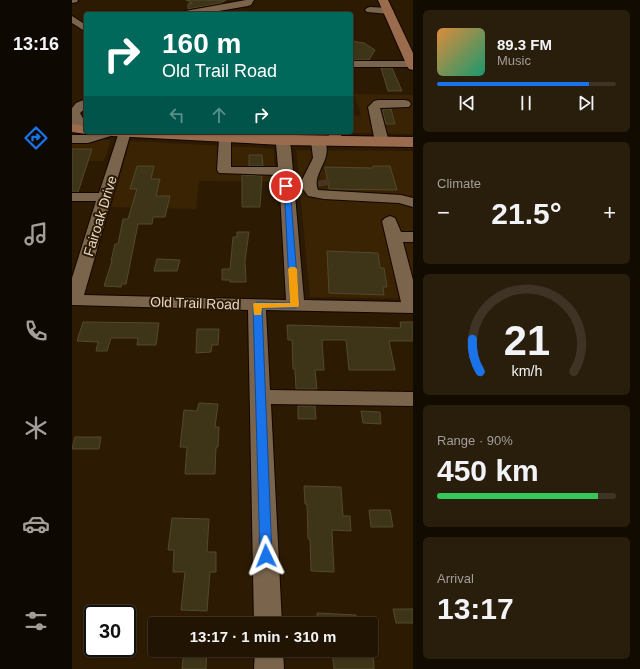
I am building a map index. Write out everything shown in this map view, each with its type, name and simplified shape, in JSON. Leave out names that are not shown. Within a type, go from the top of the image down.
[{"type":"main road","points":[[384,0],[412,64]]},
{"type":"main road","points":[[187,134],[312,138],[380,134],[413,142]]},
{"type":"street","points":[[196,12],[248,2],[250,0]]},
{"type":"street","points":[[370,10],[389,11]]},
{"type":"street","points":[[72,20],[84,31]]},
{"type":"street","points":[[353,62],[412,64]]},
{"type":"street","points":[[72,102],[84,99]]},
{"type":"street","points":[[84,104],[74,113],[79,122],[76,132],[88,139],[103,134]]},
{"type":"street","points":[[380,134],[374,110],[375,105],[404,104]]},
{"type":"street","name":"Fairoak Drive","points":[[73,300],[106,197],[121,134]]},
{"type":"street","points":[[227,135],[229,170],[285,171]]},
{"type":"street","points":[[282,136],[295,305]]},
{"type":"street","points":[[312,138],[318,162],[309,180],[313,193],[323,187],[406,199]]},
{"type":"street","points":[[72,197],[106,197]]},
{"type":"street","points":[[412,308],[409,284],[398,240],[413,237]]},
{"type":"street","name":"Old Trail Road","points":[[73,300],[412,308]]},
{"type":"street","points":[[257,305],[268,617]]},
{"type":"street","points":[[260,397],[413,399]]},
{"type":"street","points":[[269,657],[269,669]]},
{"type":"shaded area","points":[[354,94],[413,95],[413,134],[353,133],[353,116],[361,115]]},
{"type":"shaded area","points":[[72,137],[111,140],[104,161],[72,161]]},
{"type":"shaded area","points":[[130,141],[274,149],[275,182],[199,181],[196,209],[111,207]]},
{"type":"shaded area","points":[[296,150],[413,151],[413,299],[310,297]]},
{"type":"building","points":[[186,0],[226,0],[221,3],[188,9],[188,4],[192,3]]},
{"type":"building","points":[[353,41],[364,43],[375,50],[369,60],[354,60]]},
{"type":"building","points":[[381,68],[392,68],[402,91],[388,91]]},
{"type":"building","points":[[382,109],[391,109],[395,124],[386,124]]},
{"type":"building","points":[[72,149],[92,149],[78,192],[72,192]]},
{"type":"building","points":[[249,155],[262,155],[263,166],[249,166]]},
{"type":"building","points":[[137,166],[154,166],[151,179],[160,179],[156,196],[170,196],[165,217],[153,217],[152,224],[138,224],[126,284],[122,284],[121,287],[104,286],[112,261],[115,244],[118,244],[123,219],[128,219],[137,189],[130,189]]},
{"type":"building","points":[[373,166],[390,166],[397,190],[329,189],[325,167],[373,168]]},
{"type":"building","points":[[242,175],[262,176],[260,207],[242,207]]},
{"type":"building","points":[[237,232],[249,232],[245,261],[246,282],[230,282],[230,280],[222,280],[222,269],[230,269],[233,237],[237,237]]},
{"type":"building","points":[[327,251],[378,253],[380,268],[384,268],[387,287],[383,287],[384,295],[329,293]]},
{"type":"building","points":[[157,259],[180,260],[177,271],[154,271]]},
{"type":"building","points":[[83,322],[159,323],[156,345],[137,345],[138,338],[111,338],[107,351],[96,351],[98,342],[77,341]]},
{"type":"building","points":[[400,322],[413,322],[413,341],[389,341],[395,370],[349,370],[346,340],[322,340],[324,370],[315,370],[317,389],[296,389],[295,369],[293,369],[292,340],[288,340],[287,325],[401,328]]},
{"type":"building","points":[[197,329],[219,329],[218,345],[212,345],[211,352],[196,353]]},
{"type":"building","points":[[199,403],[218,404],[215,427],[219,427],[218,447],[216,447],[215,474],[185,474],[187,447],[180,447],[184,410],[197,411]]},
{"type":"building","points":[[298,406],[315,406],[316,419],[298,419]]},
{"type":"building","points":[[361,411],[380,412],[381,424],[363,423]]},
{"type":"building","points":[[75,437],[101,437],[99,449],[72,449]]},
{"type":"building","points":[[304,486],[341,487],[343,516],[350,516],[351,531],[332,530],[334,572],[311,571],[310,539],[308,539],[307,504],[305,504]]},
{"type":"building","points":[[369,510],[390,510],[393,527],[371,527]]},
{"type":"building","points":[[172,518],[209,519],[207,552],[216,552],[216,572],[210,572],[207,611],[181,610],[185,572],[173,572],[174,550],[168,550]]},
{"type":"building","points":[[393,609],[413,609],[413,623],[396,623]]},
{"type":"building","points":[[317,613],[356,615],[356,617],[317,617]]},
{"type":"building","points":[[183,657],[207,657],[206,669],[182,669]]},
{"type":"building","points":[[333,657],[373,657],[374,669],[334,669]]},
{"type":"tunnel","points":[[322,180],[323,186]]},
{"type":"slow traffic","points":[[258,313],[257,305],[295,305],[292,269]]},
{"type":"route","points":[[266,556],[257,305],[295,305],[286,186]]}]
